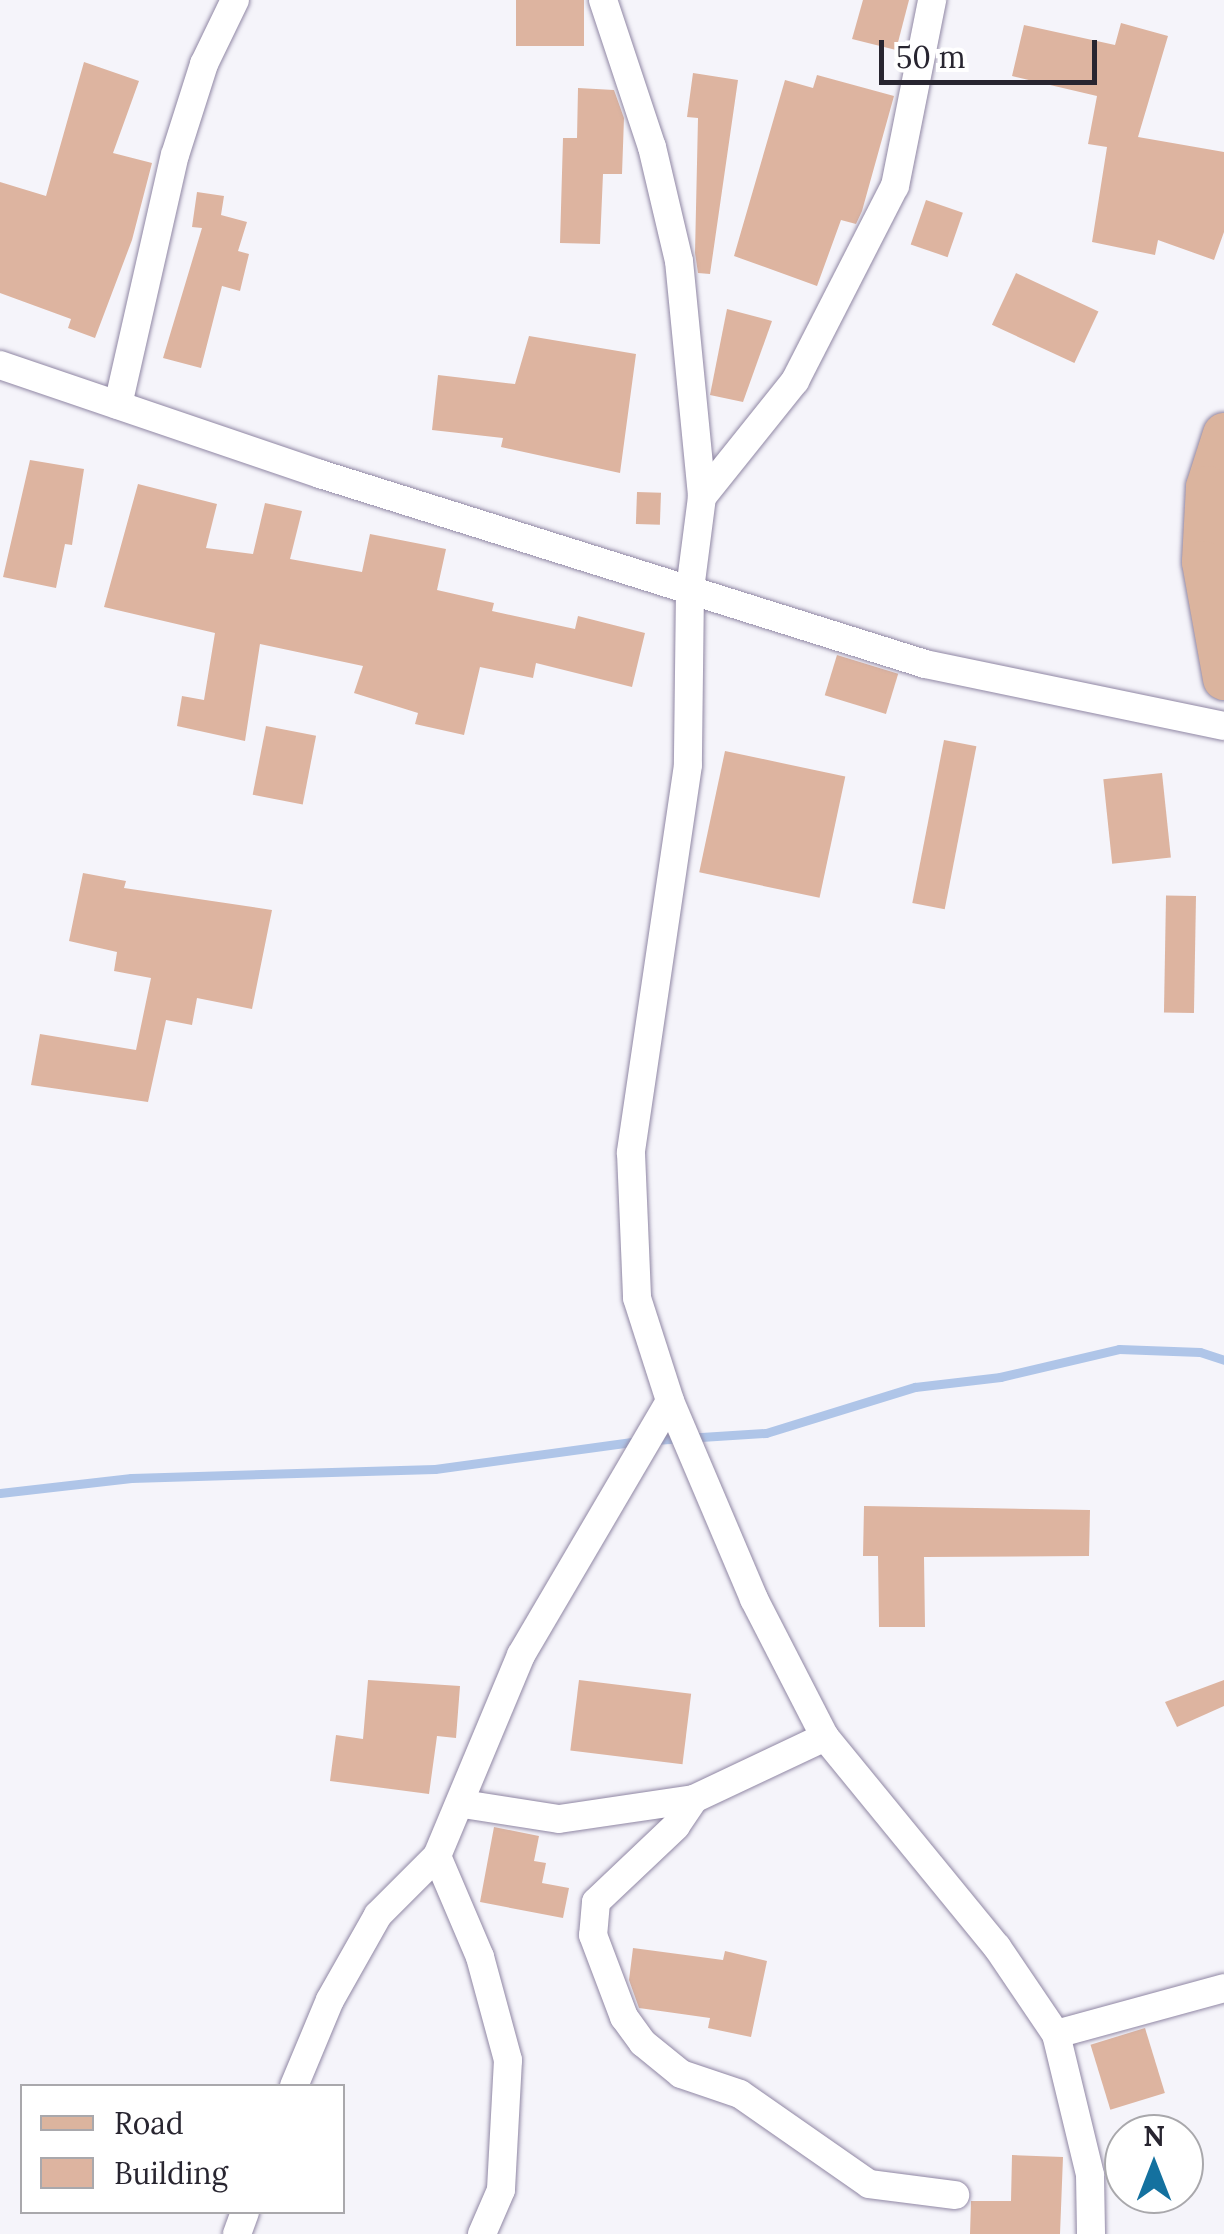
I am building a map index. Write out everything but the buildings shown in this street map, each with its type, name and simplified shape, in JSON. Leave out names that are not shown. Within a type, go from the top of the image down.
[{"type":"main road","points":[[1224,434],[1207,487],[1203,562],[1224,680]]},
{"type":"street","points":[[118,405],[175,155],[204,64],[236,0]]},
{"type":"street","points":[[603,0],[652,147],[679,261],[702,497],[690,590],[688,765],[631,1153],[637,1298],[670,1401],[754,1599],[825,1737],[997,1947],[1056,2034],[1090,2175],[1091,2234]]},
{"type":"street","points":[[702,497],[794,381],[894,186],[932,0]]},
{"type":"street","points":[[0,365],[925,664],[1224,726]]},
{"type":"street","points":[[295,2084],[330,2000],[378,1915],[438,1856],[463,1804],[521,1655],[670,1401]]},
{"type":"street","points":[[463,1804],[559,1820],[694,1799],[825,1737]]},
{"type":"street","points":[[694,1799],[676,1826],[596,1902],[593,1934],[624,2017],[642,2042],[681,2074],[740,2094],[869,2184],[955,2195]]},
{"type":"street","points":[[438,1856],[480,1957],[508,2060],[500,2190],[482,2234]]},
{"type":"street","points":[[1056,2034],[1224,1988]]},
{"type":"waterway","points":[[654,1440],[766,1433],[915,1387],[1000,1377],[1119,1349],[1200,1352],[1224,1360]]},
{"type":"waterway","points":[[0,1493],[131,1478],[435,1469],[639,1441]]}]
